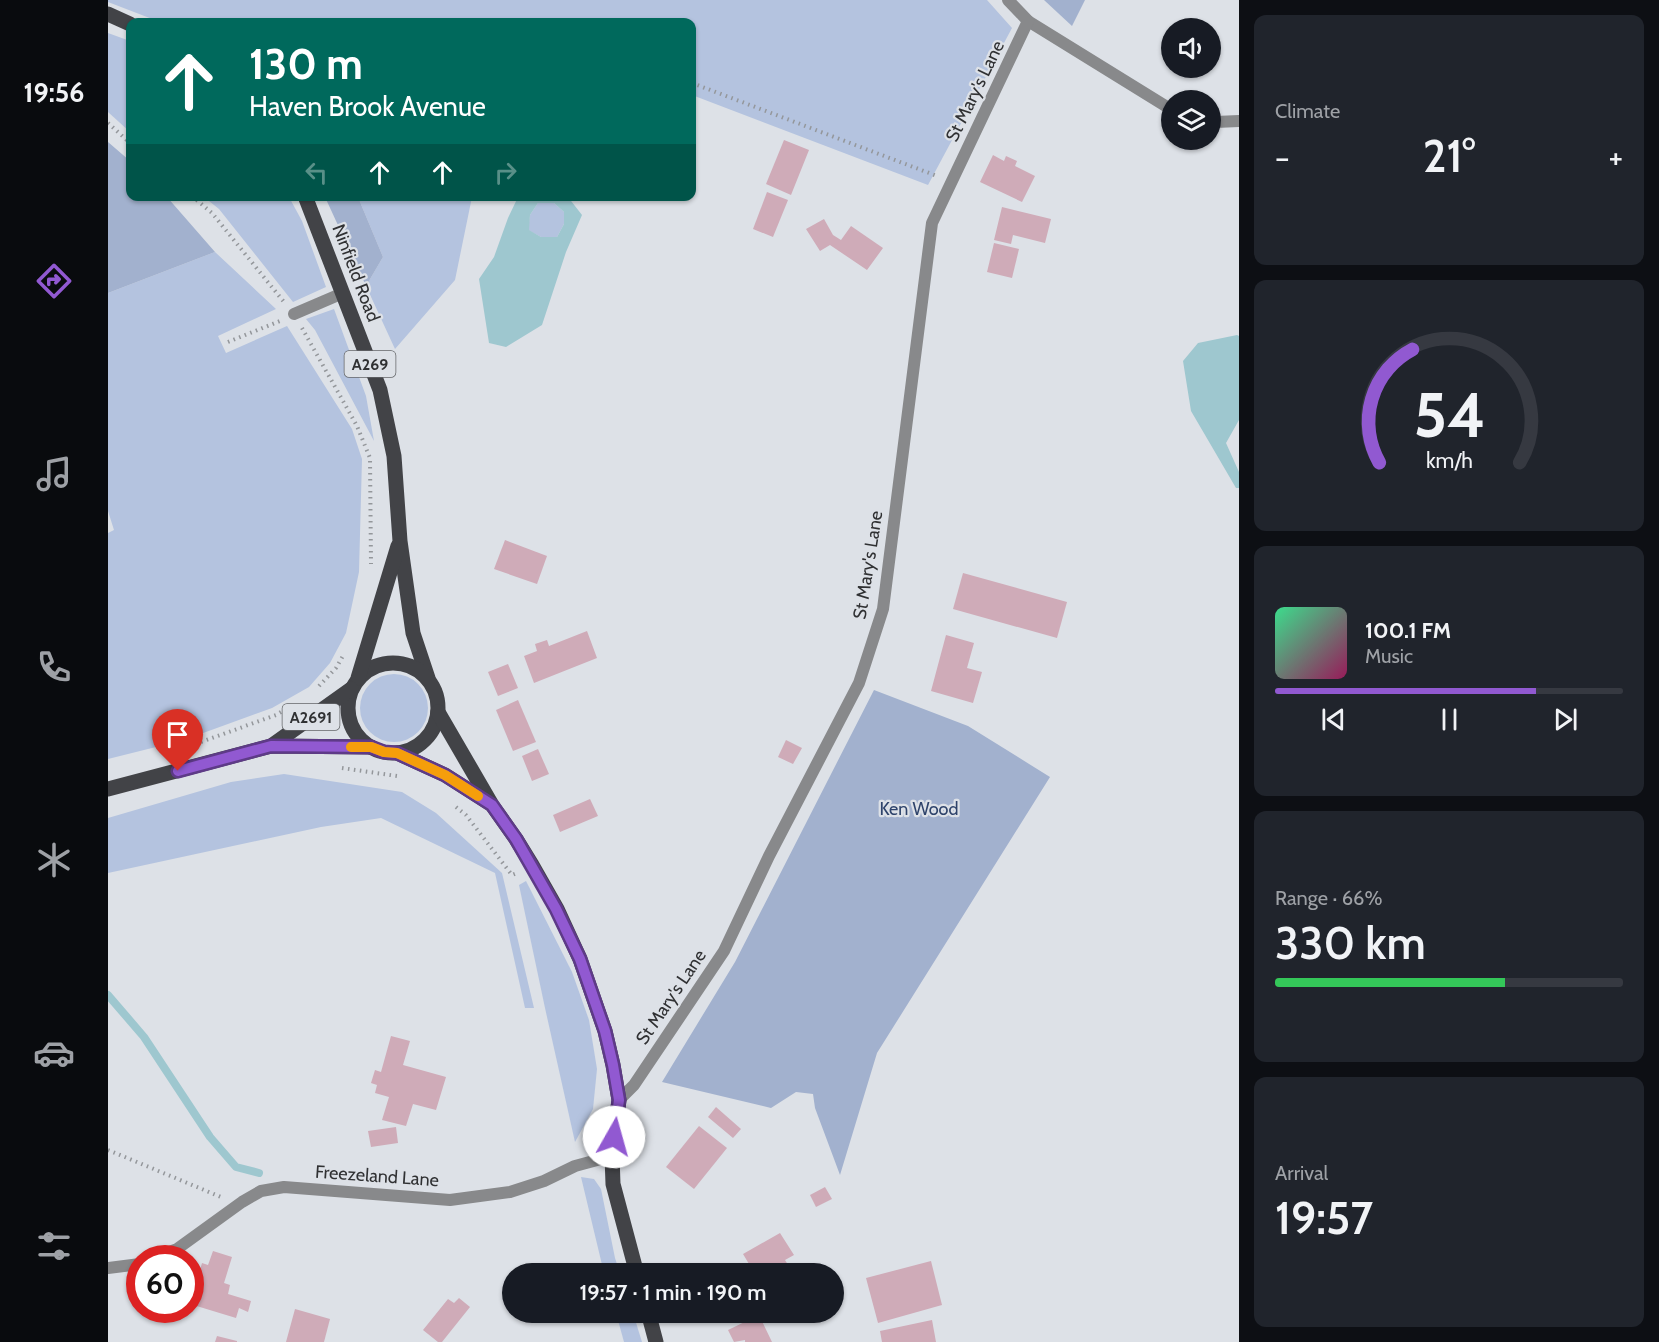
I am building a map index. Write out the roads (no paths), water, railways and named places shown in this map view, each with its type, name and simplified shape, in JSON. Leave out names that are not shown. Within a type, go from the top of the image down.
[{"type":"main road","points":[[108,14],[126,22]]},
{"type":"main road","name":"Ninfield Road","points":[[307,201],[380,390],[394,456],[400,541],[413,633],[428,678]]},
{"type":"main road","name":"Ninfield Road","points":[[355,683],[400,541]]},
{"type":"main road","points":[[393,662],[418,669],[428,678],[435,690],[438,701],[436,724],[422,743],[410,750],[397,753],[384,752],[371,747],[360,740],[352,728],[348,715],[347,702],[355,683],[368,669],[380,664],[393,662]]},
{"type":"main road","name":"A2691","points":[[271,746],[355,683]]},
{"type":"main road","points":[[438,712],[492,805],[532,866],[580,959],[605,1031],[613,1065],[619,1100],[612,1156],[613,1184],[634,1263]]},
{"type":"main road","name":"A2691","points":[[108,789],[271,746],[371,747]]},
{"type":"main road","points":[[397,753],[445,775],[492,805]]},
{"type":"main road","points":[[651,1323],[656,1342]]},
{"type":"street","points":[[1008,0],[1028,21],[1161,103]]},
{"type":"street","name":"St Mary's Lane","points":[[619,1100],[634,1084],[724,951],[769,856],[859,683],[883,609],[932,223],[1028,21]]},
{"type":"street","points":[[1221,122],[1239,122]]},
{"type":"street","points":[[294,315],[343,293]]},
{"type":"street","name":"Freezeland Lane","points":[[183,1245],[261,1191],[284,1188],[450,1200],[510,1192],[544,1181],[575,1166],[612,1156]]},
{"type":"street","points":[[108,1268],[126,1266]]},
{"type":"waterway","points":[[108,995],[144,1037],[210,1137],[236,1167],[259,1173]]},
{"type":"park label","name":"Ken Wood","points":[[919,809]]}]
